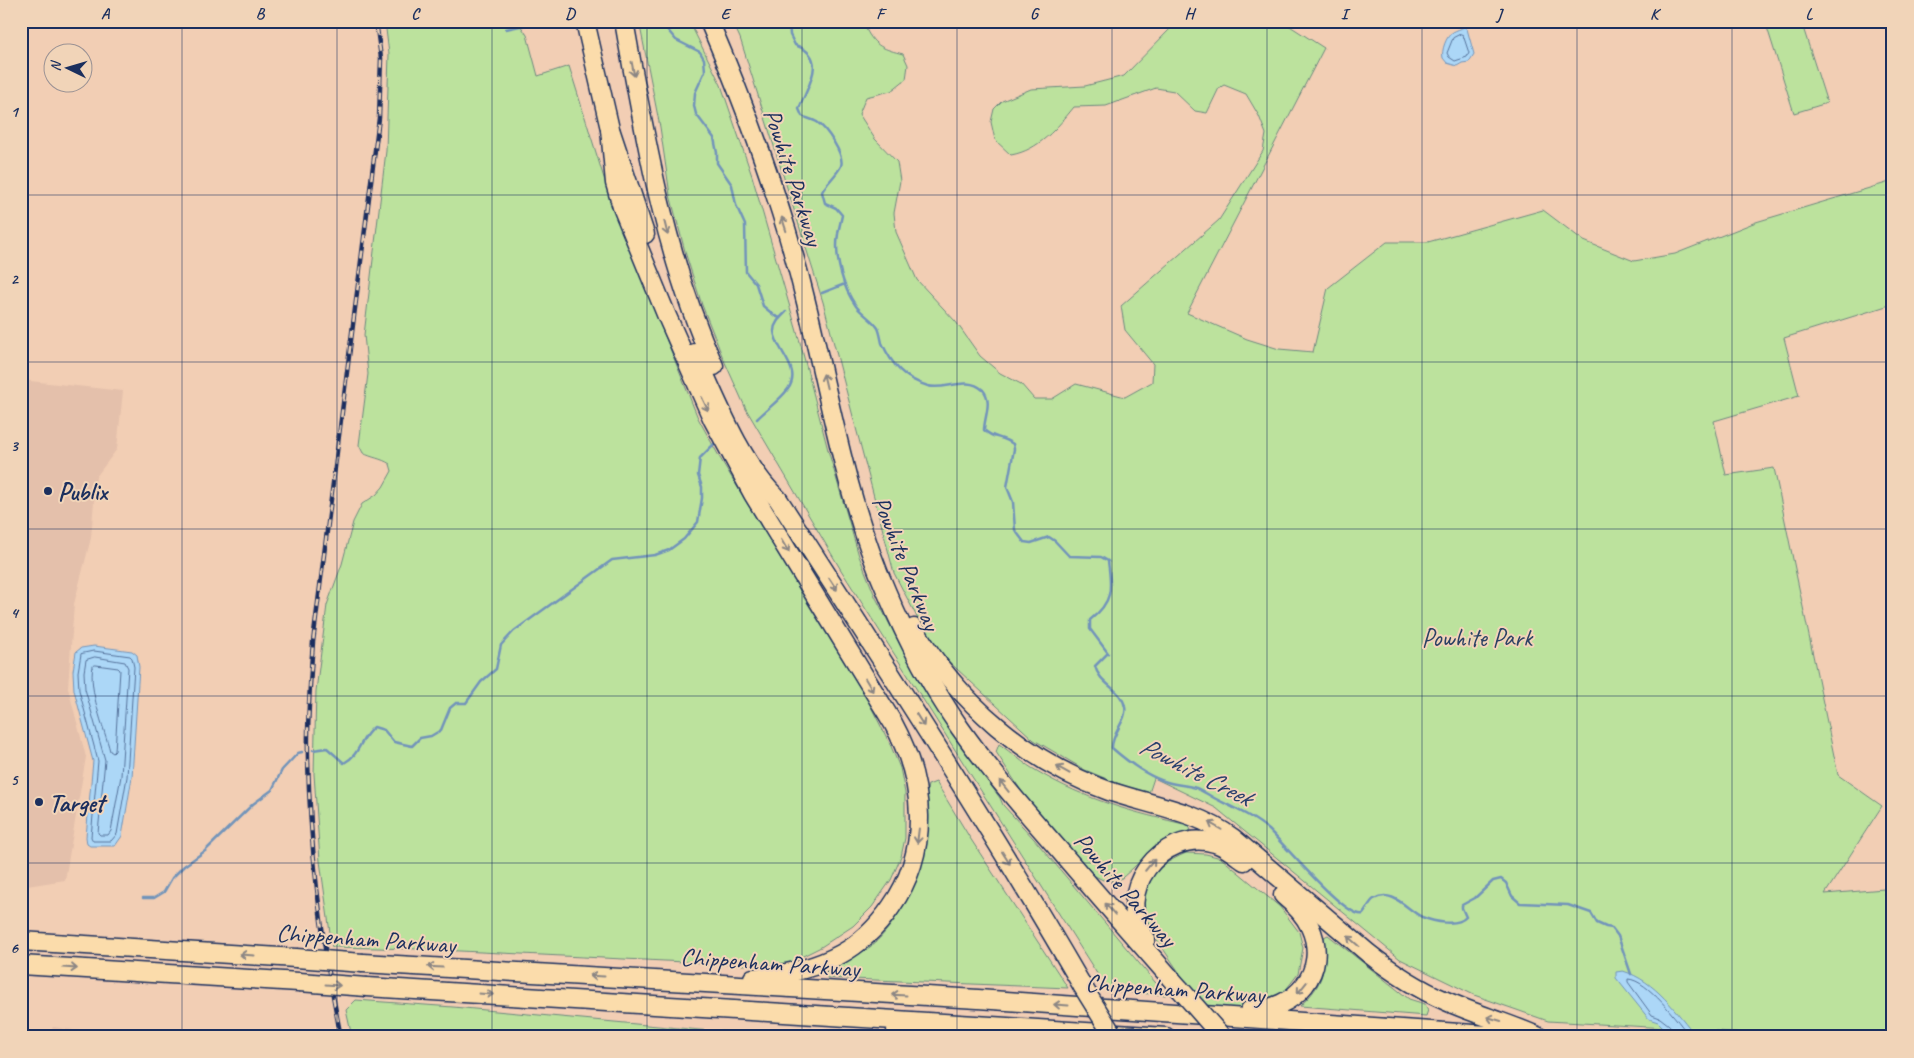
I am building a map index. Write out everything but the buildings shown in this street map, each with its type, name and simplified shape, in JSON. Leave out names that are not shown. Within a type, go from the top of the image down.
[{"type":"highway","points":[[585,21],[610,129],[643,229],[668,292],[731,428],[765,487],[778,499]]},
{"type":"highway","points":[[624,21],[658,196],[678,272],[713,366],[778,499],[885,664],[1049,928],[1088,987],[1125,1037]]},
{"type":"highway","name":"Powhite Parkway","points":[[709,21],[749,119],[794,256],[855,504],[875,565],[906,634],[942,699],[972,744],[1004,786],[1222,1037]]},
{"type":"highway","points":[[610,129],[615,183],[622,207],[701,395],[742,476],[898,734],[914,774],[920,812],[914,860],[900,894],[876,926],[861,940],[841,954],[806,969],[773,976],[741,978],[697,976],[623,978]]},
{"type":"highway","points":[[836,428],[856,473],[886,568],[910,620],[923,642],[950,679],[993,723],[1030,751],[1075,776],[1110,791],[1184,812],[1212,824],[1240,844],[1390,970],[1446,1001],[1483,1016],[1513,1025],[1539,1037]]},
{"type":"highway","points":[[1127,1010],[1179,1005],[1231,1009],[1268,1009],[1291,999],[1300,992],[1309,978],[1315,961],[1316,950],[1313,934],[1306,919],[1295,906],[1238,856],[1216,843],[1196,841],[1171,848],[1148,866],[1137,886],[1134,912],[1138,927],[1178,987]]},
{"type":"highway","name":"Chippenham Parkway","points":[[21,941],[1127,1010],[1516,1037]]},
{"type":"highway","name":"Chippenham Parkway","points":[[21,965],[1166,1037]]},
{"type":"highway","points":[[1088,987],[1114,1037]]},
{"type":"highway","points":[[621,1003],[748,1017],[884,1027],[932,1037]]},
{"type":"shaded area","points":[[21,380],[123,391],[117,449],[96,477],[91,538],[74,604],[68,688],[86,757],[65,880],[21,887]]},
{"type":"shaded area","points":[[53,1027],[123,1037],[49,1037]]},
{"type":"green space","points":[[385,21],[521,21],[520,25],[527,35],[538,76],[569,66],[613,207],[698,418],[720,458],[867,699],[890,744],[900,768],[905,793],[905,838],[901,857],[891,880],[872,907],[853,926],[821,947],[787,964],[767,966],[419,949],[332,947],[320,861],[314,774],[316,691],[327,605],[342,564],[353,522],[362,504],[376,495],[392,471],[390,464],[363,453],[359,445],[368,374],[364,335],[386,151],[389,54]]},
{"type":"green space","points":[[639,21],[689,21],[721,85],[752,176],[859,556],[875,596],[921,685],[1003,805],[1166,995],[1108,991],[841,570],[746,409],[702,305],[686,255],[670,195],[660,127]]},
{"type":"green space","name":"Powhite Park","points":[[732,21],[868,21],[866,29],[877,44],[885,49],[903,54],[908,65],[906,79],[891,91],[866,97],[859,114],[875,139],[897,162],[900,181],[894,213],[896,232],[917,280],[956,322],[980,356],[1000,373],[1021,384],[1034,399],[1052,399],[1076,384],[1125,397],[1152,382],[1153,364],[1125,330],[1121,306],[1219,220],[1263,151],[1266,134],[1259,116],[1246,94],[1224,85],[1219,88],[1207,113],[1195,111],[1174,91],[1156,88],[1106,106],[1074,107],[1047,137],[1030,148],[1011,155],[995,140],[991,122],[994,109],[1002,101],[1031,89],[1085,86],[1124,76],[1171,28],[1187,21],[1282,21],[1324,48],[1187,313],[1247,339],[1279,349],[1313,352],[1328,288],[1387,242],[1428,242],[1543,210],[1584,241],[1634,261],[1675,254],[1756,222],[1893,181],[1893,304],[1784,338],[1799,396],[1714,421],[1726,475],[1774,468],[1838,775],[1882,806],[1825,894],[1884,889],[1893,930],[1893,1037],[1816,1037],[1548,1021],[1474,995],[1400,959],[1216,808],[1154,778],[1148,796],[1085,770],[1034,740],[932,646],[894,573],[823,302],[740,38]]},
{"type":"green space","points":[[1765,21],[1801,21],[1827,103],[1794,113]]},
{"type":"green space","points":[[999,744],[1032,768],[1073,790],[1149,816],[1188,825],[1191,830],[1159,844],[1118,881],[1103,880],[1093,875],[1031,806],[996,752]]},
{"type":"green space","points":[[936,782],[970,838],[1068,988],[827,978],[823,972],[827,968],[870,947],[885,932],[905,903],[916,873],[928,785]]},
{"type":"green space","points":[[1186,853],[1206,854],[1221,858],[1280,907],[1299,932],[1303,948],[1298,974],[1281,996],[1268,1004],[1210,1018],[1147,925],[1144,899],[1150,880],[1164,865]]},
{"type":"green space","points":[[1328,935],[1409,999],[1425,1004],[1428,1010],[1426,1016],[1300,1006],[1319,983],[1324,958],[1324,937]]},
{"type":"green space","points":[[356,1000],[711,1031],[850,1035],[860,1037],[352,1037],[346,1010]]},
{"type":"water","points":[[1464,27],[1467,29],[1474,54],[1469,62],[1457,66],[1447,63],[1443,58],[1443,48],[1446,40],[1450,34]]},
{"type":"water","points":[[94,646],[132,651],[137,655],[139,667],[132,777],[122,836],[115,846],[90,846],[87,844],[86,837],[93,761],[74,690],[73,671],[76,652],[81,648]]},
{"type":"water","points":[[1623,971],[1646,982],[1664,998],[1697,1037],[1673,1037],[1658,1022],[1649,1019],[1616,978],[1616,972]]},
{"type":"waterway","points":[[660,21],[676,40],[700,52],[704,59],[705,71],[695,93],[694,106],[696,114],[714,138],[717,163],[732,185],[736,205],[745,225],[746,272],[756,284],[763,306],[780,318]]},
{"type":"waterway","name":"Powhite Creek","points":[[789,21],[790,35],[795,45],[806,50],[812,57],[814,65],[810,82],[799,109],[802,116],[817,122],[825,130],[834,142],[840,155],[841,166],[822,192],[825,203],[836,208],[842,215],[837,252],[841,272],[851,299],[858,309],[878,328],[882,343],[890,358],[906,375],[920,383],[935,387],[963,383],[970,384],[977,386],[986,394],[988,404],[984,430],[1013,444],[1014,449],[1007,487],[1013,502],[1015,530],[1024,542],[1031,543],[1049,537],[1069,556],[1101,557],[1108,561],[1109,594],[1103,607],[1090,620],[1090,629],[1108,653],[1095,666],[1097,672],[1120,696],[1125,707],[1124,716],[1114,737],[1112,748],[1152,776],[1170,783],[1196,788],[1257,821],[1269,830],[1330,893],[1343,905],[1355,912],[1363,914],[1374,899],[1387,896],[1400,901],[1416,914],[1427,919],[1445,923],[1457,922],[1466,917],[1462,905],[1475,898],[1493,881],[1501,879],[1506,883],[1512,896],[1520,903],[1568,905],[1591,913],[1597,923],[1612,928],[1618,936],[1631,974]]},
{"type":"waterway","points":[[506,29],[534,23]]},
{"type":"waterway","points":[[822,293],[845,284]]},
{"type":"waterway","points":[[757,419],[781,397],[792,382],[790,367],[774,331],[776,323],[786,312]]},
{"type":"waterway","points":[[313,750],[327,748],[344,763],[354,755],[365,736],[374,727],[384,730],[394,742],[412,746],[420,738],[431,736],[441,730],[450,708],[456,703],[466,703],[481,682],[496,669],[501,645],[514,631],[612,560],[655,555],[669,550],[684,539],[698,522],[702,498],[702,487],[698,475],[700,458],[714,444]]},
{"type":"waterway","points":[[143,898],[154,898],[164,892],[172,878],[184,866],[205,851],[253,804],[272,790],[282,770],[298,753],[302,752]]},
{"type":"railway","points":[[341,1037],[328,968],[314,864],[309,794],[308,715],[313,642],[379,118],[381,58],[376,21]]},
{"type":"place","name":"Publix","points":[[48,491]]},
{"type":"place","name":"Target","points":[[39,802]]}]
